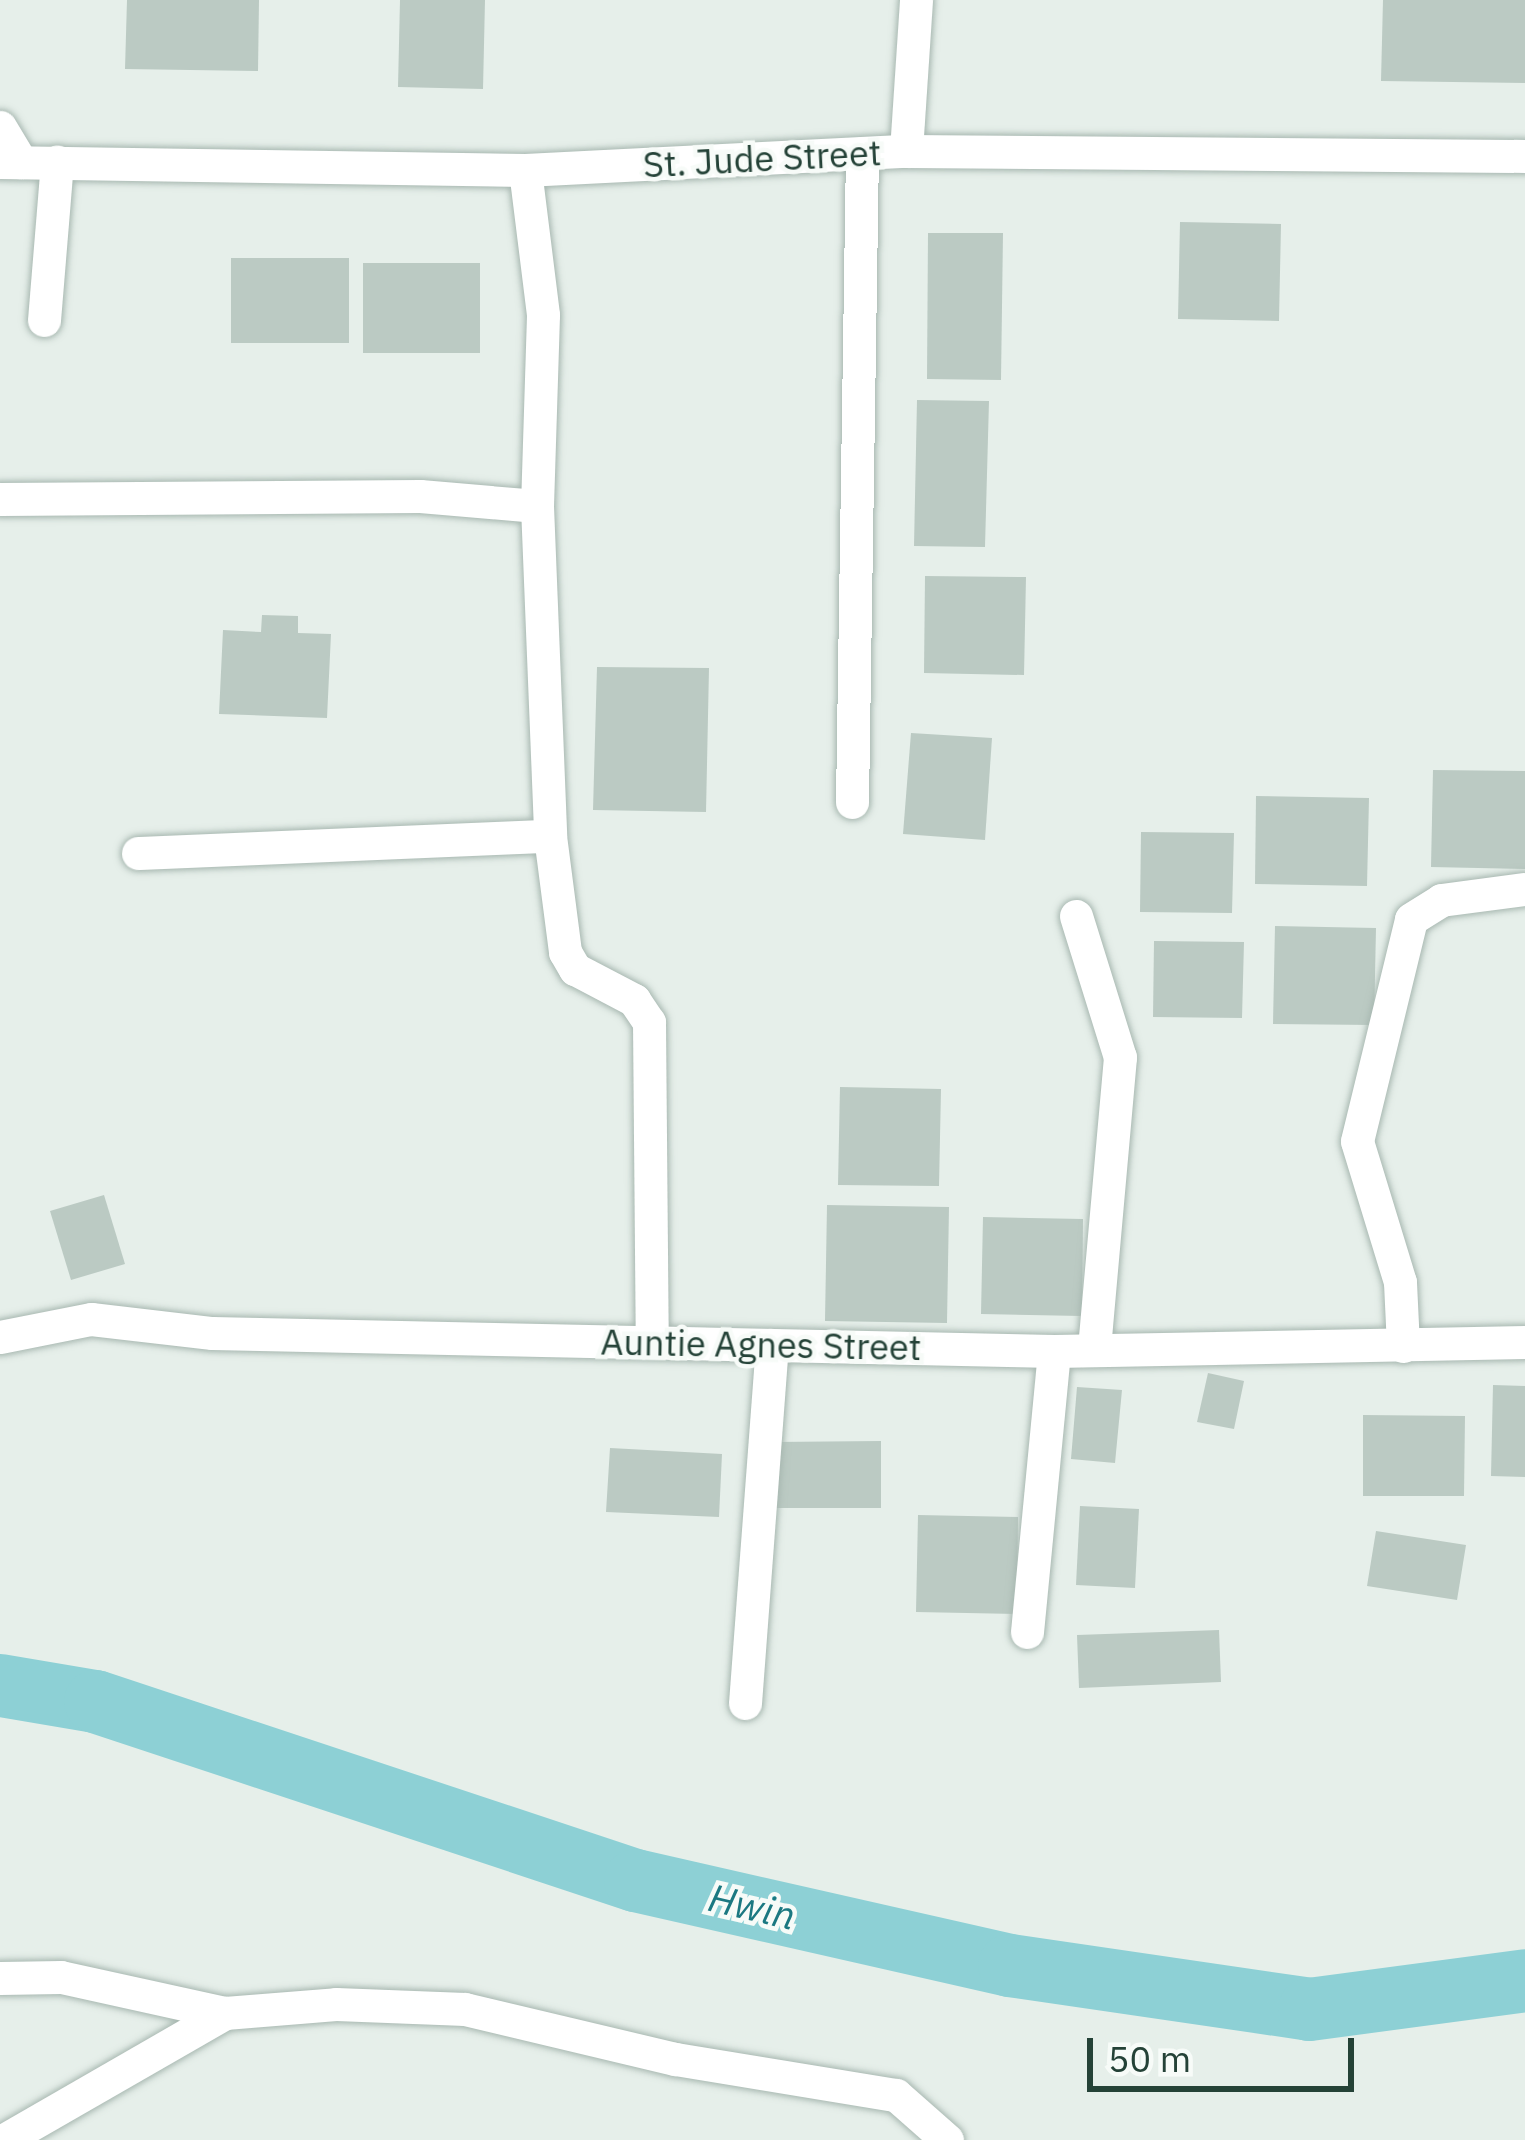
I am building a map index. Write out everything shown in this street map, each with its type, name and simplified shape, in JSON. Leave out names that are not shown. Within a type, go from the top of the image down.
[{"type":"street","points":[[906,151],[916,0]]},
{"type":"street","points":[[0,127],[10,162]]},
{"type":"street","name":"St. Jude Street","points":[[10,162],[526,170],[906,151],[1525,155]]},
{"type":"street","points":[[852,802],[862,153]]},
{"type":"street","points":[[44,320],[58,162]]},
{"type":"street","points":[[526,170],[543,315],[537,506],[550,836],[566,952],[575,969],[634,1000],[649,1022],[652,1342]]},
{"type":"street","points":[[0,499],[420,496],[537,506]]},
{"type":"street","points":[[138,853],[550,836]]},
{"type":"street","points":[[1403,1346],[1395,1261],[1357,1141],[1411,919],[1441,900],[1523,890]]},
{"type":"street","points":[[1076,916],[1120,1057],[1094,1350]]},
{"type":"street","name":"Auntie Agnes Street","points":[[0,1336],[91,1319],[212,1333],[1054,1351],[1525,1342]]},
{"type":"street","points":[[745,1703],[772,1346]]},
{"type":"street","points":[[1027,1632],[1054,1351]]},
{"type":"street","points":[[0,1978],[61,1977],[225,2013],[336,2003],[464,2009],[675,2059],[896,2095],[947,2140]]},
{"type":"street","points":[[4,2140],[225,2013]]},
{"type":"building","points":[[127,0],[259,0],[258,71],[125,69]]},
{"type":"building","points":[[400,0],[485,0],[483,89],[398,87]]},
{"type":"building","points":[[1383,0],[1525,0],[1525,83],[1381,81]]},
{"type":"building","points":[[1180,222],[1281,224],[1279,321],[1178,319]]},
{"type":"building","points":[[928,233],[1003,233],[1001,380],[927,379]]},
{"type":"building","points":[[231,258],[349,258],[349,343],[231,343]]},
{"type":"building","points":[[363,263],[480,263],[480,353],[363,353]]},
{"type":"building","points":[[917,400],[989,401],[985,547],[914,546]]},
{"type":"building","points":[[925,576],[1026,577],[1024,675],[924,673]]},
{"type":"building","points":[[262,615],[298,616],[298,633],[331,634],[327,718],[219,714],[223,630],[261,632]]},
{"type":"building","points":[[597,667],[709,668],[706,812],[593,810]]},
{"type":"building","points":[[911,733],[992,738],[985,840],[903,834]]},
{"type":"building","points":[[1433,770],[1525,771],[1525,869],[1431,867]]},
{"type":"building","points":[[1256,796],[1369,798],[1367,886],[1255,884]]},
{"type":"building","points":[[1141,832],[1234,833],[1232,913],[1140,912]]},
{"type":"building","points":[[1275,926],[1376,928],[1374,1025],[1273,1024]]},
{"type":"building","points":[[1154,941],[1244,942],[1242,1018],[1153,1017]]},
{"type":"building","points":[[840,1087],[941,1089],[939,1186],[838,1185]]},
{"type":"building","points":[[104,1195],[125,1264],[71,1280],[50,1211]]},
{"type":"building","points":[[827,1205],[949,1207],[947,1323],[825,1321]]},
{"type":"building","points":[[983,1217],[1083,1219],[1082,1316],[981,1314]]},
{"type":"building","points":[[1208,1373],[1244,1381],[1234,1429],[1197,1422]]},
{"type":"building","points":[[1493,1385],[1525,1386],[1525,1477],[1491,1476]]},
{"type":"building","points":[[1077,1387],[1122,1390],[1115,1463],[1071,1459]]},
{"type":"building","points":[[1363,1415],[1465,1416],[1464,1496],[1363,1496]]},
{"type":"building","points":[[881,1441],[881,1508],[775,1508],[774,1442]]},
{"type":"building","points":[[610,1448],[722,1454],[719,1517],[606,1512]]},
{"type":"building","points":[[1080,1506],[1139,1509],[1135,1588],[1076,1585]]},
{"type":"building","points":[[918,1515],[1018,1517],[1017,1614],[916,1612]]},
{"type":"building","points":[[1376,1531],[1466,1545],[1457,1600],[1367,1586]]},
{"type":"building","points":[[1219,1630],[1221,1682],[1079,1688],[1077,1635]]},
{"type":"waterway","name":"Hwin","points":[[0,1685],[95,1701],[635,1880],[1009,1965],[1309,2009],[1525,1980]]}]
